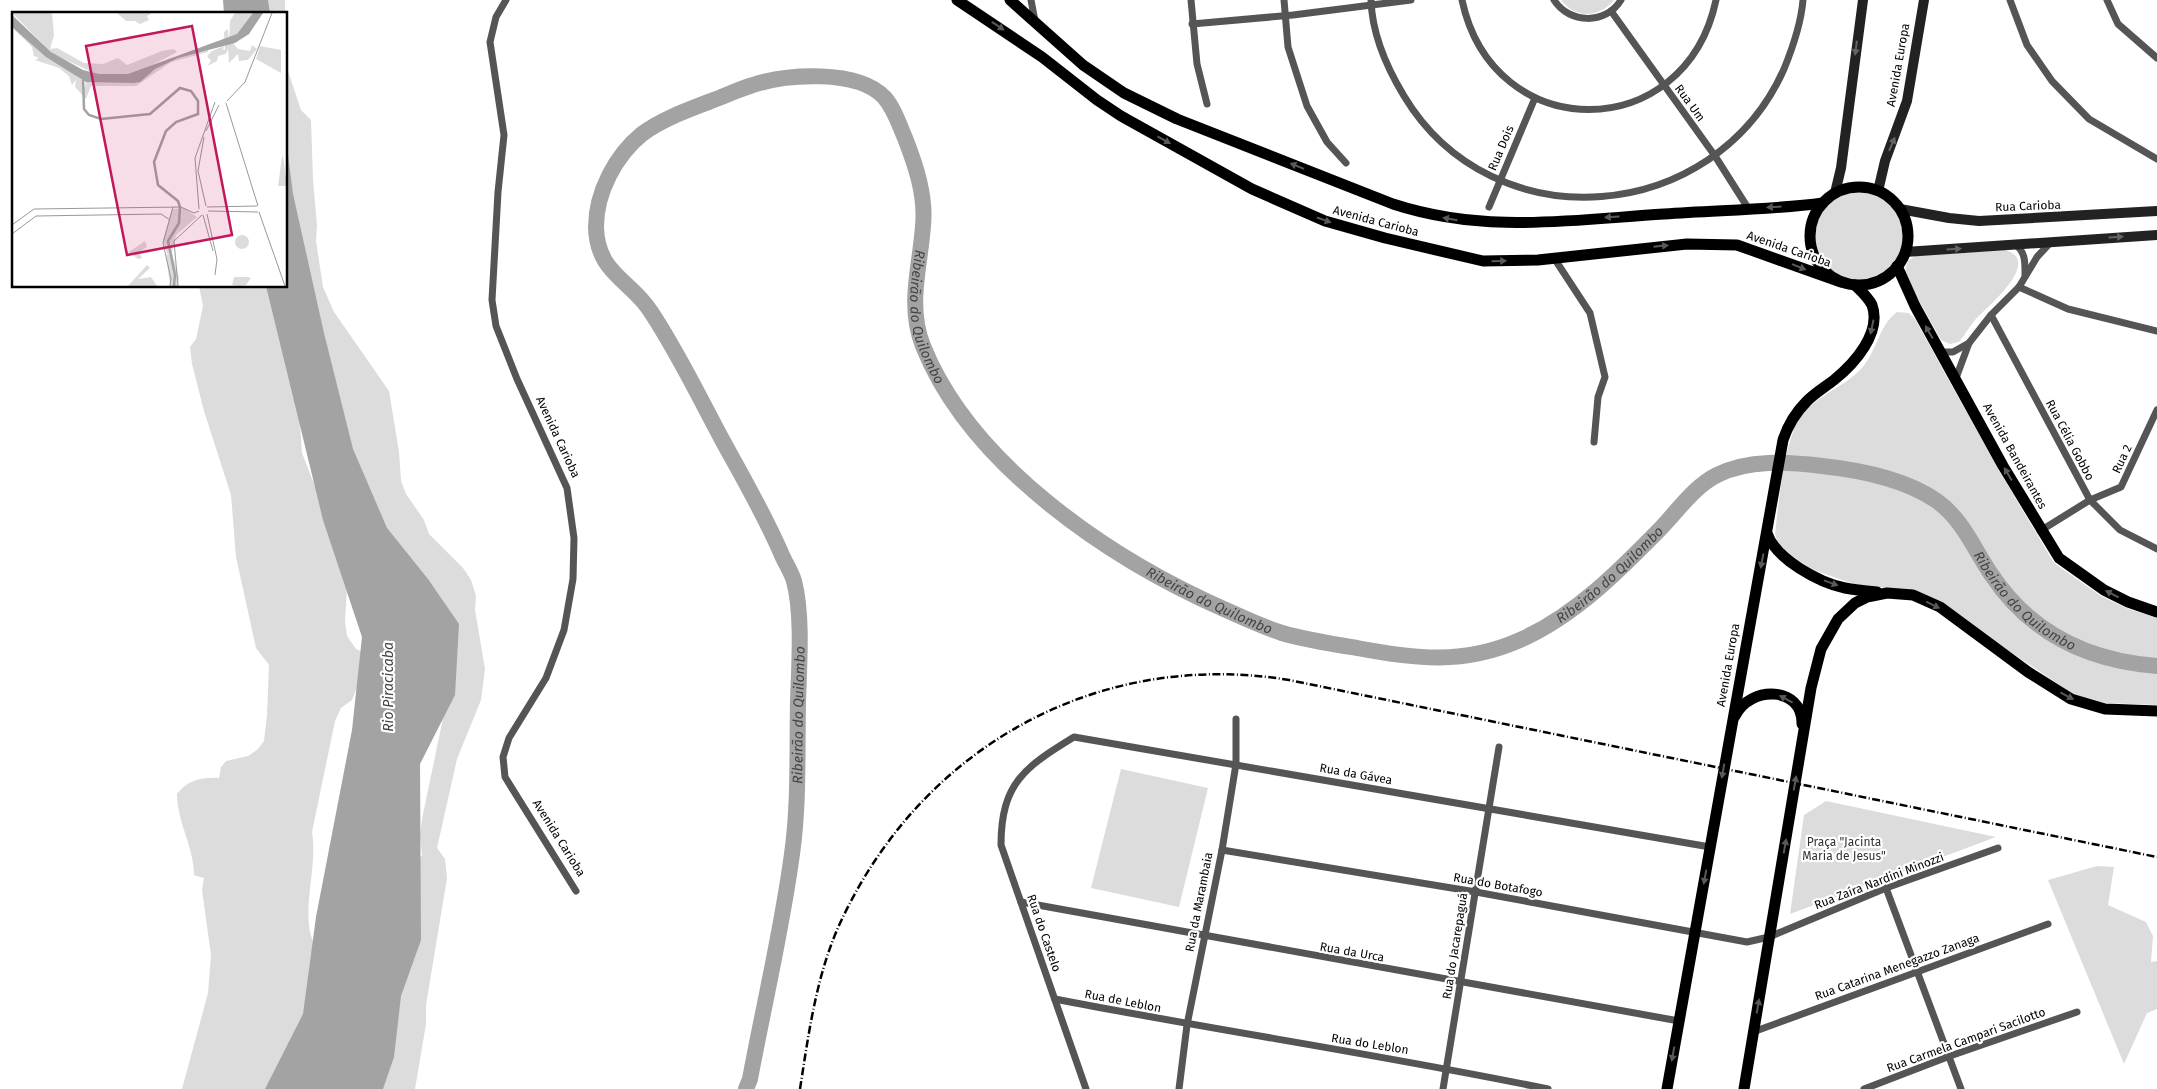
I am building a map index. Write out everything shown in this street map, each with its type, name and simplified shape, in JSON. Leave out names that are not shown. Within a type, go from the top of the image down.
[{"type":"main road","name":"Avenida Carioba","points":[[957,0],[1042,57],[1097,100],[1121,116],[1252,189],[1325,221],[1384,238],[1483,261],[1554,258],[1713,243],[1737,245],[1841,282]]},
{"type":"main road","name":"Avenida Carioba","points":[[1010,0],[1106,83],[1141,102],[1393,204],[1425,214],[1458,221],[1513,224],[1823,203]]},
{"type":"main road","points":[[1835,193],[1841,168],[1863,0]]},
{"type":"main road","name":"Avenida Europa","points":[[1878,191],[1885,161],[1907,101],[1924,0]]},
{"type":"main road","points":[[1863,187],[1878,191],[1890,198],[1900,209],[1907,230],[1905,252],[1898,266],[1878,281],[1855,285],[1841,282],[1828,274],[1818,262],[1812,247],[1812,224],[1823,203],[1835,193],[1849,188],[1863,187]]},
{"type":"main road","name":"Rua Carioba","points":[[1900,209],[1949,218],[1979,221],[2157,211]]},
{"type":"main road","points":[[1905,252],[2157,235]]},
{"type":"main road","name":"Avenida Bandeirantes","points":[[1898,266],[1914,306],[2040,530],[2059,558],[2078,574],[2128,602],[2157,612]]},
{"type":"main road","name":"Avenida Europa","points":[[1667,1089],[1780,453],[1787,428],[1794,417],[1808,399],[1846,370],[1871,334],[1873,323],[1872,305],[1855,285]]},
{"type":"main road","points":[[1767,533],[1770,542],[1781,555],[1822,580],[1845,588],[1913,595],[1940,607],[2028,672],[2071,699],[2105,709],[2157,711]]},
{"type":"main road","points":[[1744,1089],[1816,666],[1826,637],[1838,619],[1867,597],[1887,593]]},
{"type":"main road","points":[[1732,721],[1741,707],[1755,696],[1764,694],[1780,696],[1788,699],[1799,710],[1802,718],[1802,741]]},
{"type":"street","name":"Avenida Carioba","points":[[506,0],[496,17],[490,42],[504,135],[498,192],[492,300],[496,326],[516,379],[567,488],[574,538],[573,579],[564,630],[546,678],[509,738],[503,757],[505,777],[576,891]]},
{"type":"street","points":[[1031,0],[1035,21]]},
{"type":"street","points":[[1191,0],[1197,64],[1207,104]]},
{"type":"street","points":[[1284,0],[1288,47],[1307,106],[1327,142],[1346,163]]},
{"type":"street","points":[[1192,24],[1286,14],[1371,2],[1411,0]]},
{"type":"street","points":[[1462,0],[1466,21],[1477,45],[1493,67],[1512,85],[1535,98],[1556,106],[1579,109],[1601,109],[1623,105],[1644,97],[1664,85],[1684,67],[1700,45],[1711,20],[1716,0]]},
{"type":"street","points":[[1554,0],[1566,13],[1577,18],[1595,18],[1611,11],[1621,0]]},
{"type":"street","points":[[1371,2],[1382,50],[1392,77],[1412,109],[1437,138],[1466,162],[1500,180],[1543,194],[1588,198],[1632,193],[1676,179],[1714,156],[1748,126],[1775,89],[1793,47],[1803,0]]},
{"type":"street","points":[[2010,0],[2028,45],[2052,80],[2089,119],[2156,157]]},
{"type":"street","points":[[2107,0],[2118,24],[2157,58]]},
{"type":"street","name":"Rua Um","points":[[1611,11],[1714,156],[1748,208]]},
{"type":"street","name":"Rua Dois","points":[[1489,207],[1535,98]]},
{"type":"street","points":[[1956,378],[1970,343],[1991,316],[2019,287],[2025,276],[2052,241]]},
{"type":"street","points":[[2014,244],[2019,247],[2025,258],[2025,276]]},
{"type":"street","points":[[1554,258],[1590,314],[1605,377],[1598,397],[1594,442]]},
{"type":"street","points":[[2019,287],[2068,309],[2157,331]]},
{"type":"street","name":"Rua Célia Gobbo","points":[[1991,316],[2090,500],[2120,530],[2157,549]]},
{"type":"street","points":[[1941,352],[1952,352],[1970,343]]},
{"type":"street","name":"Rua 2","points":[[2040,530],[2090,500],[2121,487],[2157,410]]},
{"type":"street","name":"Rua da Marambaia","points":[[1179,1089],[1187,1025],[1203,937],[1222,850],[1236,764],[1236,719]]},
{"type":"street","name":"Rua da Gávea","points":[[1014,784],[1027,768],[1074,737],[1710,847]]},
{"type":"street","name":"Rua do Jacarepaguá","points":[[1443,1089],[1499,747]]},
{"type":"street","name":"Rua do Castelo","points":[[1014,784],[1001,822],[1001,845],[1086,1089]]},
{"type":"street","name":"Rua Zaíra Nardini Minozzi","points":[[1769,937],[1886,888],[1998,848]]},
{"type":"street","name":"Rua do Botafogo","points":[[1222,850],[1476,892],[1695,934],[1747,942],[1769,937]]},
{"type":"street","points":[[1886,888],[1961,1089]]},
{"type":"street","name":"Rua da Urca","points":[[1021,902],[1203,937],[1679,1021]]},
{"type":"street","name":"Rua Catarina Menegazzo Zanaga","points":[[1753,1032],[2048,924]]},
{"type":"street","name":"Rua de Leblon","points":[[1055,999],[1187,1025]]},
{"type":"street","name":"Rua Carmela Campari Sacilotto","points":[[1864,1089],[1950,1056],[2077,1012]]},
{"type":"street","name":"Rua do Leblon","points":[[1187,1025],[1447,1068],[1548,1089]]},
{"type":"green space","points":[[262,0],[285,0],[285,12],[262,12]]},
{"type":"green space","points":[[1561,0],[1614,0],[1601,10],[1587,14],[1573,11]]},
{"type":"green space","points":[[288,71],[301,110],[311,120],[317,226],[316,241],[323,287],[334,312],[389,391],[399,452],[401,481],[406,494],[424,520],[429,534],[463,568],[471,580],[476,596],[475,610],[485,669],[481,700],[457,759],[437,848],[445,859],[447,878],[426,1005],[426,1024],[415,1089],[374,1089],[415,866],[422,855],[420,835],[422,819],[452,675],[359,512],[288,176]]},
{"type":"green space","points":[[1859,192],[1876,195],[1884,199],[1896,211],[1900,219],[1903,236],[1900,253],[1896,261],[1884,273],[1876,277],[1859,280],[1842,277],[1834,273],[1822,261],[1818,253],[1815,236],[1818,219],[1822,211],[1834,199],[1842,195]]},
{"type":"green space","points":[[2005,250],[2015,256],[2018,264],[2016,274],[2009,285],[1975,320],[1959,342],[1950,344],[1941,340],[1904,274],[1908,261],[1915,256]]},
{"type":"green space","points":[[199,288],[279,288],[295,354],[302,453],[325,512],[347,585],[345,621],[347,636],[356,649],[370,655],[352,700],[341,708],[335,721],[312,832],[313,855],[308,913],[309,925],[313,942],[326,969],[294,1042],[270,1089],[182,1089],[208,993],[211,955],[202,890],[204,878],[194,875],[177,794],[186,785],[196,780],[219,778],[221,767],[226,761],[248,756],[258,749],[264,741],[269,665],[256,648],[236,557],[231,495],[204,411],[192,364],[190,347],[196,339],[203,306]]},
{"type":"green space","points":[[1897,312],[1909,313],[1915,319],[1998,469],[2054,563],[2101,596],[2126,608],[2157,618],[2157,705],[2106,703],[2073,694],[1984,634],[1887,588],[1857,585],[1813,570],[1779,547],[1775,534],[1780,490],[1795,426],[1801,416],[1815,402],[1854,376],[1861,369],[1871,355],[1886,324]]},
{"type":"green space","points":[[1121,769],[1208,788],[1179,907],[1091,888]]},
{"type":"green space","name":"Praça \"Jacinta Maria de Jesus\"","points":[[1826,801],[1996,837],[1790,914],[1804,815]]},
{"type":"green space","points":[[2097,866],[2114,867],[2108,905],[2146,922],[2153,936],[2151,962],[2157,961],[2157,1009],[2147,1013],[2124,1064],[2048,880]]},
{"type":"water","points":[[223,0],[268,0],[270,12],[224,12]]},
{"type":"water","name":"Rio Piracicaba","points":[[288,155],[293,194],[324,333],[353,449],[387,528],[428,579],[459,624],[455,695],[420,764],[421,940],[401,996],[394,1057],[383,1089],[265,1089],[303,1014],[316,917],[352,730],[362,637],[323,520],[266,288],[288,288]]},
{"type":"waterway","name":"Ribeirão do Quilombo","points":[[746,1089],[750,1079],[778,938],[794,835],[797,798],[800,641],[797,595],[793,577],[768,526],[680,361],[643,301],[616,275],[602,256],[596,227],[600,201],[609,175],[624,152],[642,134],[675,115],[753,85],[784,78],[821,76],[857,82],[872,88],[884,97],[891,106],[913,159],[922,192],[924,215],[916,286],[916,316],[923,346],[945,390],[975,431],[1010,469],[1050,504],[1093,536],[1137,565],[1182,589],[1261,625],[1282,633],[1310,640],[1419,657],[1459,656],[1499,648],[1540,630],[1578,605],[1614,575],[1688,498],[1709,480],[1742,466],[1768,463],[1795,463],[1867,473],[1897,481],[1924,493],[1937,501],[1954,517],[2006,595],[2042,628],[2084,650],[2107,658],[2157,666]]},
{"type":"railway","points":[[800,1089],[815,1001],[834,937],[843,917],[878,856],[921,803],[970,758],[1026,722],[1086,696],[1151,680],[1219,674],[1289,680],[2157,857]]}]
